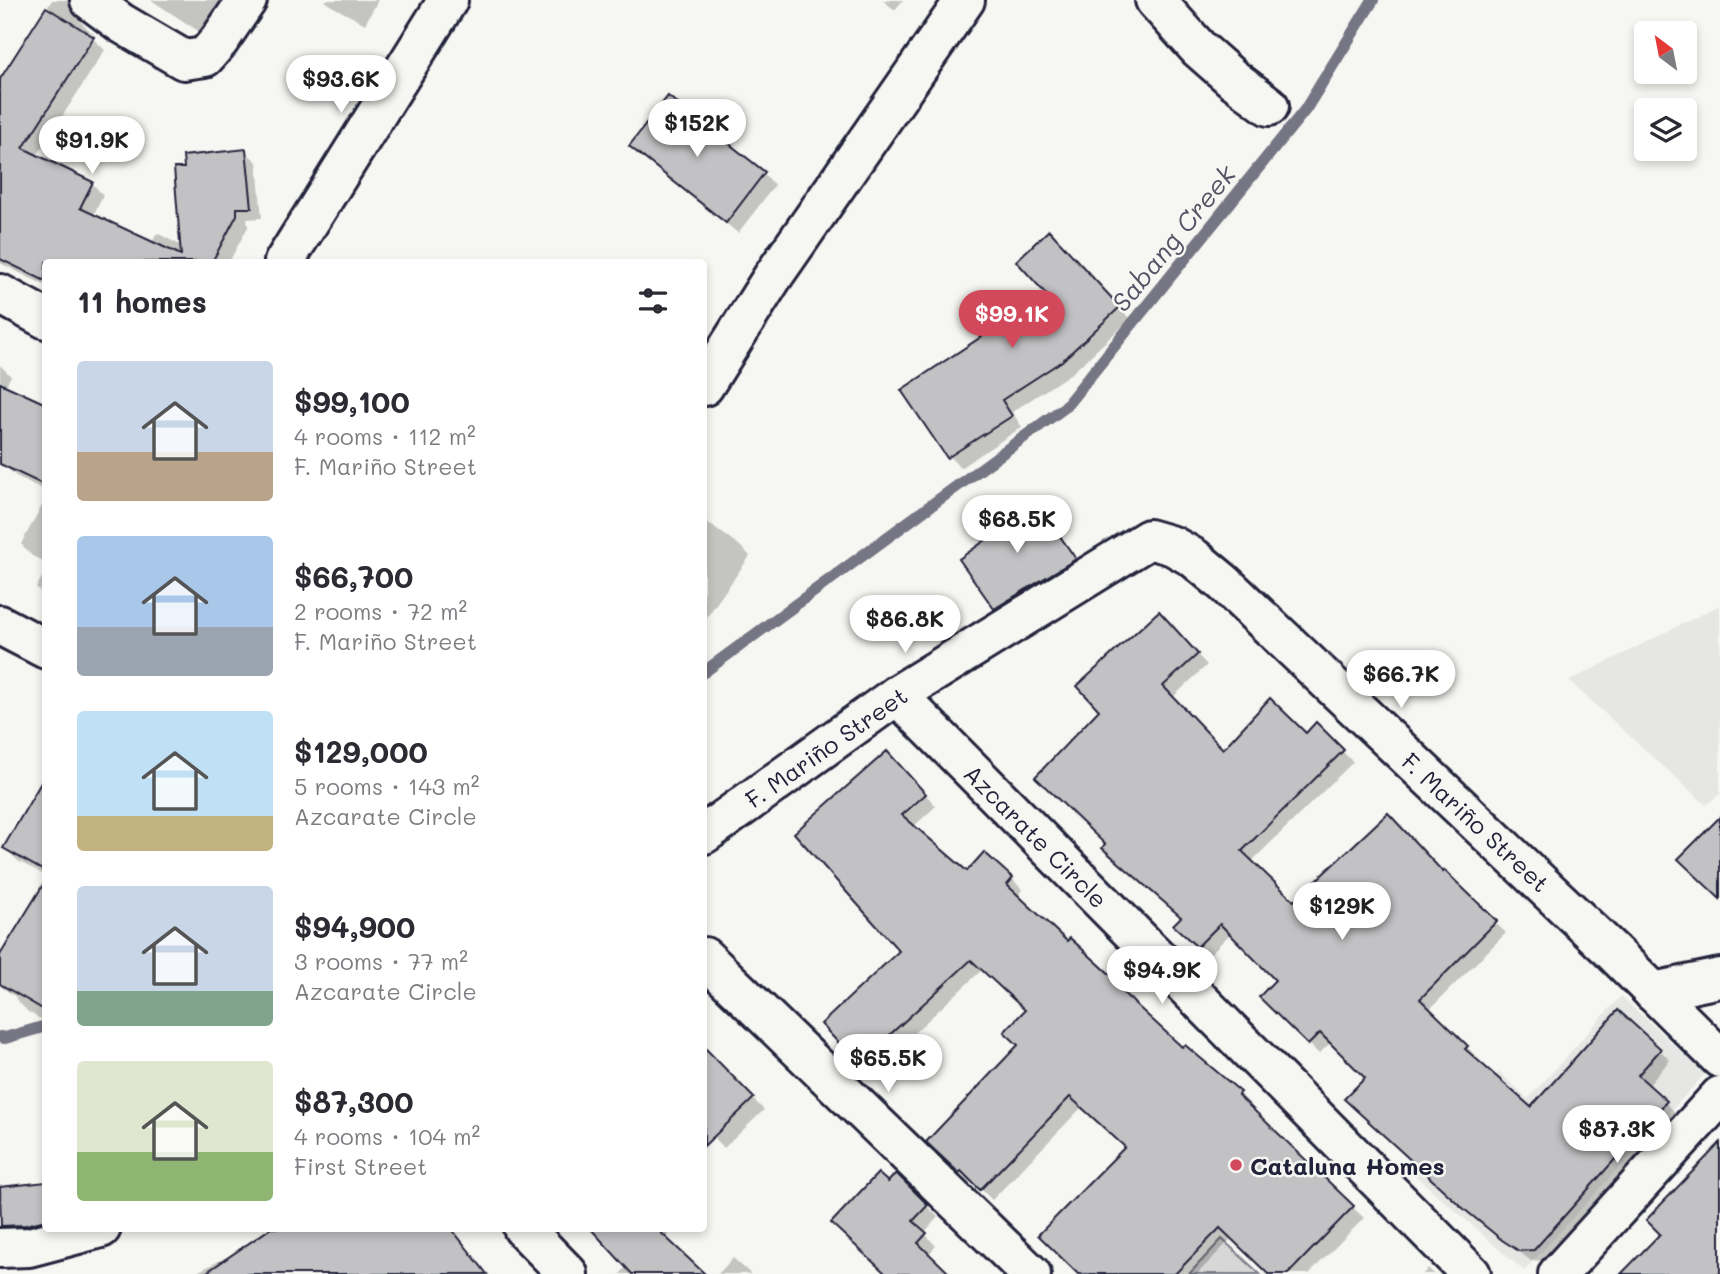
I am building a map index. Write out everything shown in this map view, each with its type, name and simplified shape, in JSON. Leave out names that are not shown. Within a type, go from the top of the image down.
[{"type":"street","points":[[90,0],[121,23],[184,60],[205,57],[247,0]]},
{"type":"street","points":[[286,259],[448,0]]},
{"type":"street","points":[[707,381],[772,278],[965,0]]},
{"type":"street","points":[[1155,0],[1199,49],[1269,106]]},
{"type":"street","points":[[0,294],[42,317]]},
{"type":"street","name":"F. Mariño Street","points":[[707,832],[897,695],[1149,539],[1173,546],[1194,558],[1224,583],[1720,1058]]},
{"type":"street","points":[[0,625],[42,647]]},
{"type":"street","name":"Azcarate Circle","points":[[897,695],[1471,1274]]},
{"type":"street","points":[[707,960],[1031,1274]]},
{"type":"street","points":[[1653,992],[1720,978]]},
{"type":"street","points":[[1558,1274],[1720,1096]]},
{"type":"street","points":[[0,1248],[29,1247],[86,1232]]},
{"type":"street","points":[[527,1232],[568,1274]]},
{"type":"shaded area","points":[[1720,605],[1720,794],[1706,805],[1569,681]]},
{"type":"shaded area","points":[[1621,996],[1705,1074],[1524,1271],[1410,1171],[1499,1072],[1528,1099]]},
{"type":"shaded area","points":[[1222,1239],[1260,1274],[1189,1274]]},
{"type":"building","points":[[46,7],[94,37],[23,148],[93,182],[80,208],[181,255],[174,168],[184,168],[183,156],[246,149],[252,208],[237,208],[237,215],[214,259],[42,259],[42,280],[0,259],[0,79]]},
{"type":"building","points":[[668,96],[765,172],[726,223],[629,146]]},
{"type":"building","points":[[1049,230],[1120,307],[1062,361],[1002,400],[1012,416],[947,458],[901,390],[1046,294],[1016,261]]},
{"type":"building","points":[[0,383],[42,402],[42,484],[0,464]]},
{"type":"building","points":[[1033,498],[1076,559],[994,609],[959,559],[997,532],[993,527]]},
{"type":"building","points":[[1159,611],[1198,654],[1163,686],[1223,749],[1270,698],[1306,733],[1316,722],[1344,750],[1242,851],[1294,901],[1388,813],[1443,872],[1444,870],[1497,921],[1420,999],[1468,1046],[1465,1049],[1531,1107],[1618,1010],[1661,1049],[1638,1075],[1667,1101],[1534,1250],[1519,1251],[1502,1240],[1464,1209],[1344,1099],[1365,1078],[1320,1033],[1308,1045],[1259,997],[1275,980],[1220,924],[1197,947],[1173,925],[1181,917],[1102,848],[1105,844],[1035,777],[1099,710],[1077,686]]},
{"type":"building","points":[[887,751],[926,794],[902,815],[967,871],[984,852],[1013,878],[1007,885],[1067,941],[1070,938],[1124,987],[1121,991],[1182,1047],[1185,1045],[1241,1092],[1238,1095],[1354,1206],[1288,1274],[1268,1274],[1220,1228],[1175,1274],[1078,1274],[1038,1235],[1125,1147],[1070,1097],[980,1190],[926,1142],[1018,1045],[1004,1032],[1025,1010],[971,960],[858,1064],[821,1024],[899,951],[794,833]]},
{"type":"building","points":[[42,781],[42,870],[3,848]]},
{"type":"building","points":[[1720,817],[1720,899],[1678,859]]},
{"type":"building","points":[[42,887],[42,1009],[0,984],[0,955]]},
{"type":"building","points":[[707,1050],[754,1098],[707,1143]]},
{"type":"building","points":[[1720,1143],[1720,1274],[1621,1274],[1660,1234],[1646,1220]]},
{"type":"building","points":[[878,1173],[888,1182],[896,1173],[928,1205],[913,1221],[927,1233],[918,1243],[950,1274],[886,1274],[831,1223]]},
{"type":"building","points":[[42,1182],[42,1221],[1,1226],[0,1187]]},
{"type":"building","points":[[265,1232],[454,1232],[487,1274],[204,1274]]},
{"type":"building","points":[[594,1232],[660,1232],[705,1274],[632,1274]]},
{"type":"waterway","name":"Sabang Creek","points":[[707,670],[1065,407],[1305,110],[1373,0]]},
{"type":"waterway","name":"Sabang Creek","points":[[0,1037],[5,1038],[42,1027]]},
{"type":"place","name":"Cataluna Homes","points":[[1236,1165]]}]
